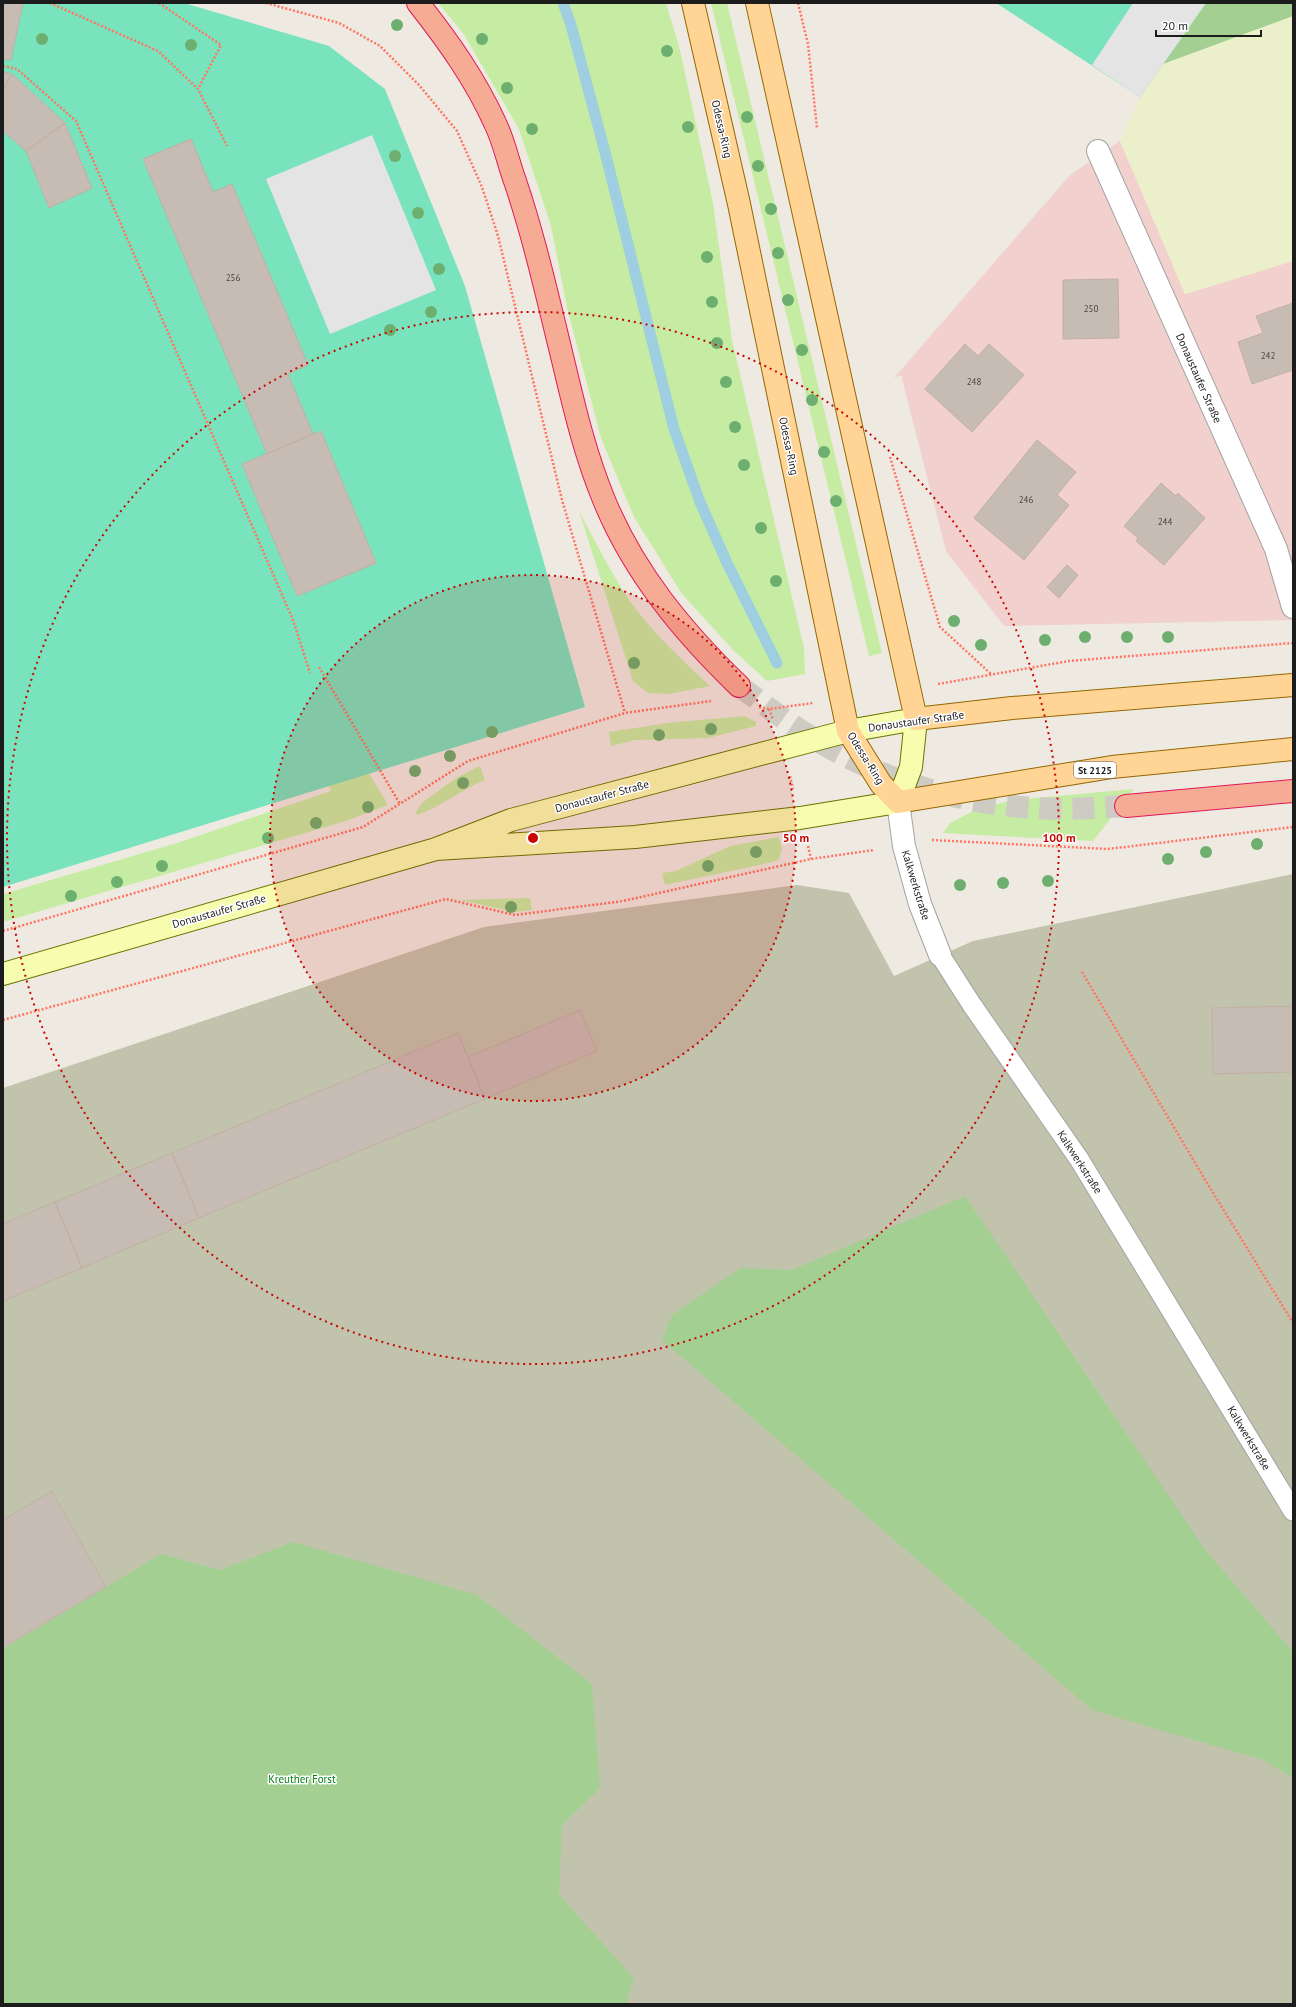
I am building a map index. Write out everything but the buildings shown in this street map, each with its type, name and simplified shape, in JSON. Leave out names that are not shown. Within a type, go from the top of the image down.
[{"type":"highway","points":[[418,3],[448,41],[474,82],[496,124],[541,268],[588,458],[604,502],[648,583],[680,625],[705,654],[739,686]]},
{"type":"highway","points":[[1126,806],[1293,792]]},
{"type":"main road","name":"Odessa-Ring","points":[[693,3],[739,204],[848,731],[881,784],[898,802]]},
{"type":"main road","points":[[757,3],[916,719],[911,766],[898,802]]},
{"type":"main road","name":"Donaustaufer Straße","points":[[3,974],[436,849],[511,820],[848,731],[916,719],[1012,708],[1293,685]]},
{"type":"main road","name":"Donaustaufer Straße","points":[[436,849],[635,837],[800,818],[1112,767],[1293,749]]},
{"type":"street","name":"Donaustaufer Straße","points":[[1098,151],[1276,549],[1293,607]]},
{"type":"street","name":"Kalkwerkstraße","points":[[898,802],[904,846],[920,904],[940,956]]},
{"type":"lane","name":"Kalkwerkstraße","points":[[940,956],[972,1005],[1079,1159],[1293,1511]]},
{"type":"path","points":[[50,3],[158,52],[198,89],[227,146]]},
{"type":"path","points":[[159,3],[220,45],[198,89]]},
{"type":"path","points":[[266,3],[338,23],[380,46],[419,85],[457,131],[482,187],[498,236],[562,500],[626,713]]},
{"type":"path","points":[[798,3],[808,44],[818,132]]},
{"type":"path","points":[[3,66],[17,69],[76,122],[294,620],[310,673]]},
{"type":"path","points":[[890,454],[940,627],[991,674]]},
{"type":"path","points":[[910,688],[1069,661],[1293,643]]},
{"type":"path","points":[[319,667],[400,804]]},
{"type":"path","points":[[755,706],[769,710],[841,699]]},
{"type":"path","points":[[3,931],[363,826],[468,761],[626,713],[712,701]]},
{"type":"path","points":[[769,710],[783,748],[811,859]]},
{"type":"path","points":[[3,1020],[446,899],[515,915],[623,901],[811,859],[904,846],[928,840],[1108,849],[1293,827]]},
{"type":"path","points":[[1082,972],[1207,1183],[1293,1323]]},
{"type":"shaded area","points":[[1133,3],[1206,3],[1140,97],[1092,65]]},
{"type":"shaded area","points":[[1293,16],[1293,261],[1185,294],[1120,141],[1140,97],[1163,64]]},
{"type":"shaded area","points":[[372,135],[436,290],[330,334],[266,179]]},
{"type":"shaded area","points":[[1120,141],[1185,294],[1293,261],[1293,620],[1004,626],[946,551],[901,375],[894,378],[1070,175]]},
{"type":"shaded area","points":[[1293,874],[1293,2004],[3,2004],[3,1088],[484,927],[797,885],[849,893],[894,976],[973,941]]},
{"type":"green space","points":[[3,3],[184,3],[329,46],[385,89],[465,286],[585,707],[3,887]]},
{"type":"green space","points":[[438,3],[666,3],[680,50],[713,203],[732,340],[804,648],[805,674],[767,681],[734,651],[682,594],[634,517],[601,438],[567,307],[551,226],[519,129],[463,33]]},
{"type":"green space","points":[[711,3],[727,3],[882,653],[869,656]]},
{"type":"green space","points":[[996,3],[1206,3],[1140,97]]},
{"type":"green space","points":[[1206,3],[1293,3],[1293,16],[1163,64]]},
{"type":"green space","points":[[579,511],[611,570],[632,604],[659,637],[710,686],[669,694],[648,693],[633,681]]},
{"type":"green space","points":[[331,710],[388,805],[346,821],[3,922],[3,894],[177,843],[331,791],[309,733]]},
{"type":"green space","points":[[744,716],[756,722],[756,726],[708,738],[635,740],[611,746],[609,732],[668,723]]},
{"type":"green space","points":[[480,766],[485,780],[434,808],[417,815],[416,812],[422,803],[456,778]]},
{"type":"green space","points":[[1134,789],[1093,841],[943,833],[950,823],[977,809],[1013,800]]},
{"type":"green space","points":[[779,837],[782,849],[779,859],[773,862],[665,885],[662,873],[676,871],[730,846]]},
{"type":"green space","points":[[530,898],[532,910],[515,912],[460,900]]},
{"type":"green space","points":[[965,1196],[1206,1551],[1293,1652],[1293,1778],[1263,1760],[1092,1710],[662,1340],[672,1315],[741,1268],[792,1270]]},
{"type":"green space","name":"Kreuther Forst","points":[[293,1542],[477,1595],[592,1684],[600,1788],[562,1825],[559,1895],[634,1978],[626,2004],[3,2004],[3,1649],[161,1554],[220,1570]]},
{"type":"waterway","points":[[563,3],[571,25],[605,152],[674,429],[700,502],[727,563],[777,663]]},
{"type":"tunnel","points":[[739,686],[796,727],[841,754],[867,767],[921,787],[949,795],[1006,806],[1058,809],[1126,806]]}]
